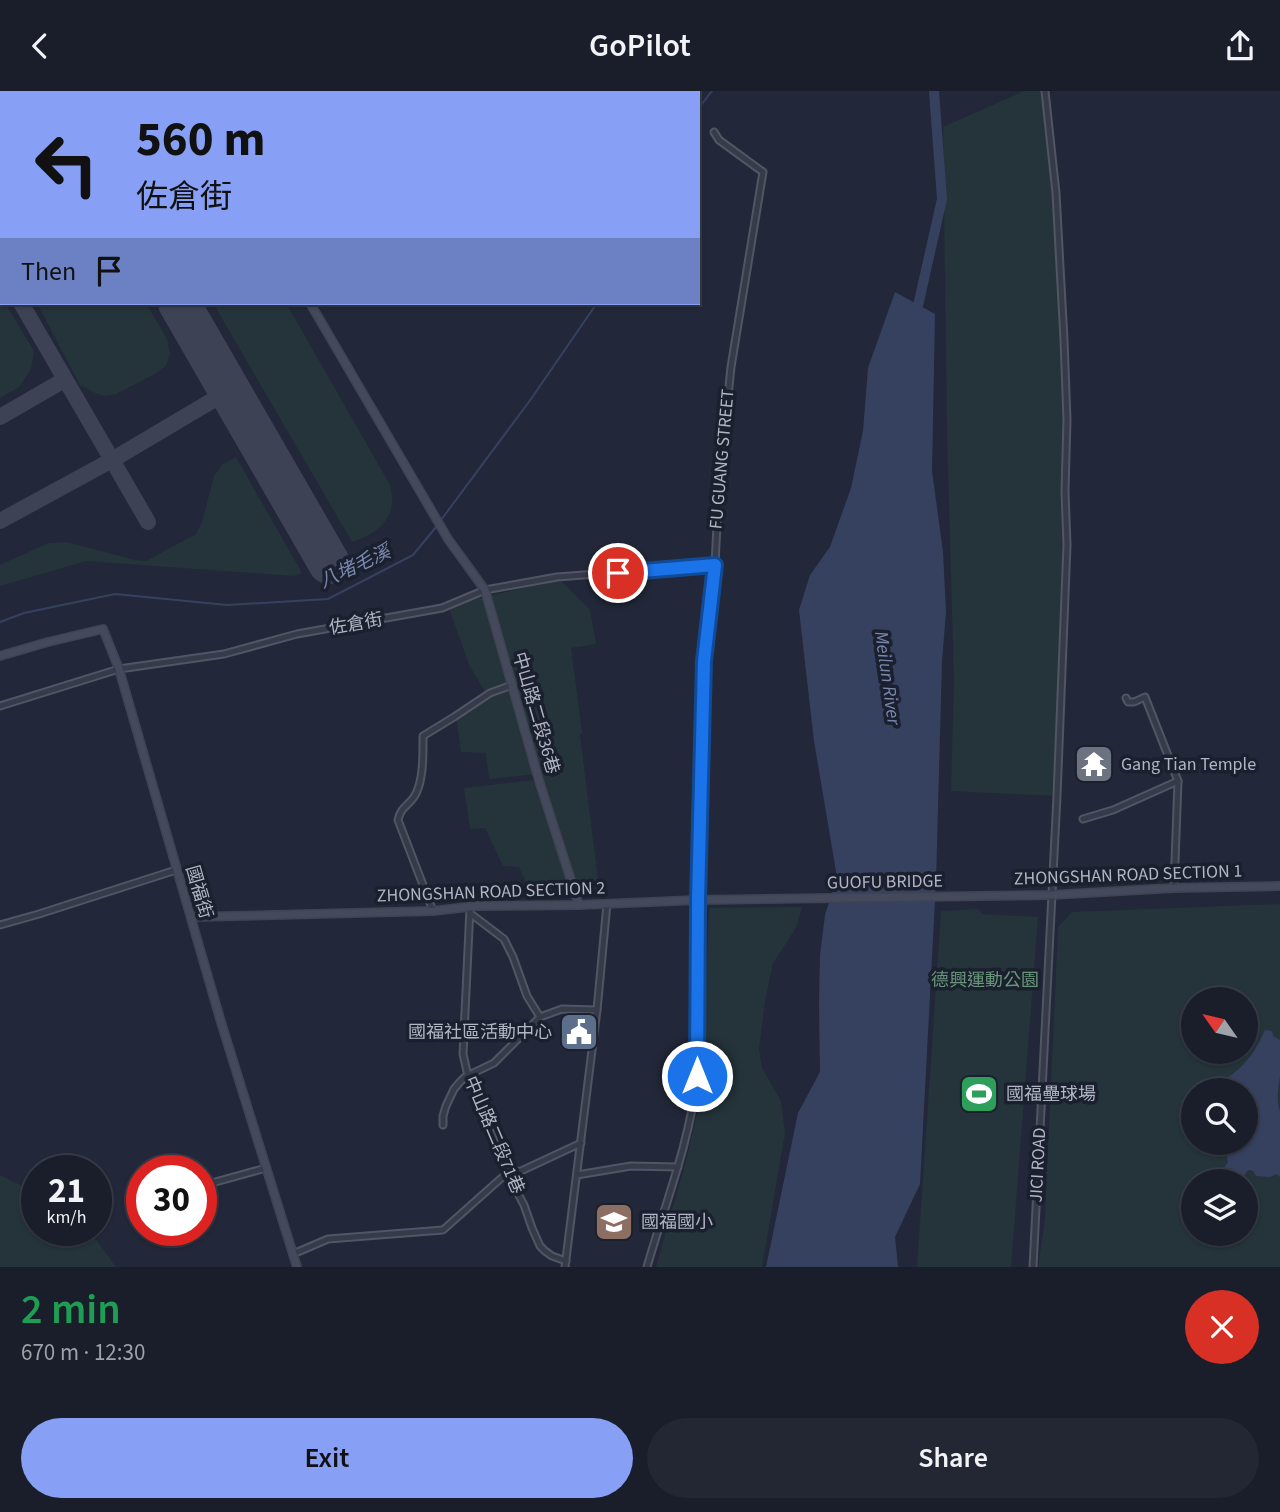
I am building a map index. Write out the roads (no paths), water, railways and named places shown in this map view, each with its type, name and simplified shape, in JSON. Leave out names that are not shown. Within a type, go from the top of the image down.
[{"type":"street","name":"JICI ROAD","points":[[1033,1267],[1067,545],[1064,340],[1056,193],[1045,91]]},
{"type":"street","name":"FU GUANG STREET","points":[[647,1267],[678,1167],[694,1104],[697,1076],[704,661],[715,565],[719,484],[731,367],[763,172],[719,140],[714,132]]},
{"type":"street","name":"中山路二段36巷","points":[[311,305],[433,514],[485,590],[540,784],[579,905]]},
{"type":"street","name":"佐倉街","points":[[0,706],[119,669],[225,654],[297,634],[442,608],[485,590],[557,577],[715,565]]},
{"type":"street","name":"國福街","points":[[0,656],[103,629],[119,669],[176,870],[297,1267]]},
{"type":"street","points":[[433,911],[398,820],[400,810],[415,796],[424,765],[423,736],[490,693],[512,685]]},
{"type":"street","points":[[1126,698],[1131,702],[1145,697],[1178,781],[1174,888]]},
{"type":"street","points":[[1083,819],[1113,810],[1178,781]]},
{"type":"street","points":[[0,925],[176,870]]},
{"type":"street","name":"ZHONGSHAN ROAD SECTION 1","points":[[978,896],[1280,886]]},
{"type":"street","name":"GUOFU BRIDGE","points":[[792,899],[978,896]]},
{"type":"street","name":"ZHONGSHAN ROAD SECTION 2","points":[[191,917],[470,911],[477,906],[792,899]]},
{"type":"street","points":[[566,1264],[607,904]]},
{"type":"street","points":[[470,911],[504,939],[527,996],[540,1017]]},
{"type":"street","name":"中山路二段71巷","points":[[470,911],[463,1054],[468,1076],[524,1205],[531,1228],[540,1245],[566,1264]]},
{"type":"street","points":[[443,1125],[443,1116],[450,1097],[460,1082],[494,1063],[540,1017],[568,1008],[597,1010]]},
{"type":"street","points":[[293,1254],[328,1239],[443,1230],[508,1173],[521,1171],[581,1143]]},
{"type":"street","points":[[577,1175],[631,1166],[678,1167]]},
{"type":"street","points":[[217,1182],[266,1168]]},
{"type":"water","points":[[895,292],[935,314],[932,471],[943,552],[946,612],[942,661],[936,881],[920,1184],[895,1237],[898,1267],[766,1267],[798,1113],[820,1072],[820,955],[825,915],[837,877],[814,741],[799,610],[810,575],[830,547],[851,488],[863,431],[868,368]]},
{"type":"water","points":[[1265,1030],[1272,1031],[1273,1036],[1280,1040],[1280,1177],[1277,1174],[1270,1177],[1258,1176],[1258,1169],[1224,1169],[1228,1155],[1258,1155],[1258,1078],[1227,1078],[1244,1064],[1258,1064],[1260,1040]]},
{"type":"waterway","name":"八堵毛溪","points":[[700,106],[712,91]]},
{"type":"waterway","name":"Meilun River","points":[[915,319],[942,199],[934,91]]},
{"type":"waterway","name":"八堵毛溪","points":[[441,520],[531,399],[596,305]]},
{"type":"waterway","name":"八堵毛溪","points":[[0,622],[24,613],[115,594],[227,605],[328,599],[413,555],[436,527]]},
{"type":"place","name":"Gang Tian Temple","points":[[1094,764]]},
{"type":"place","name":"國福社區活動中心","points":[[579,1032]]},
{"type":"place","name":"國福壘球場","points":[[979,1094]]},
{"type":"place","name":"國福國小","points":[[614,1222]]},
{"type":"park label","name":"德興運動公園","points":[[985,980]]}]
